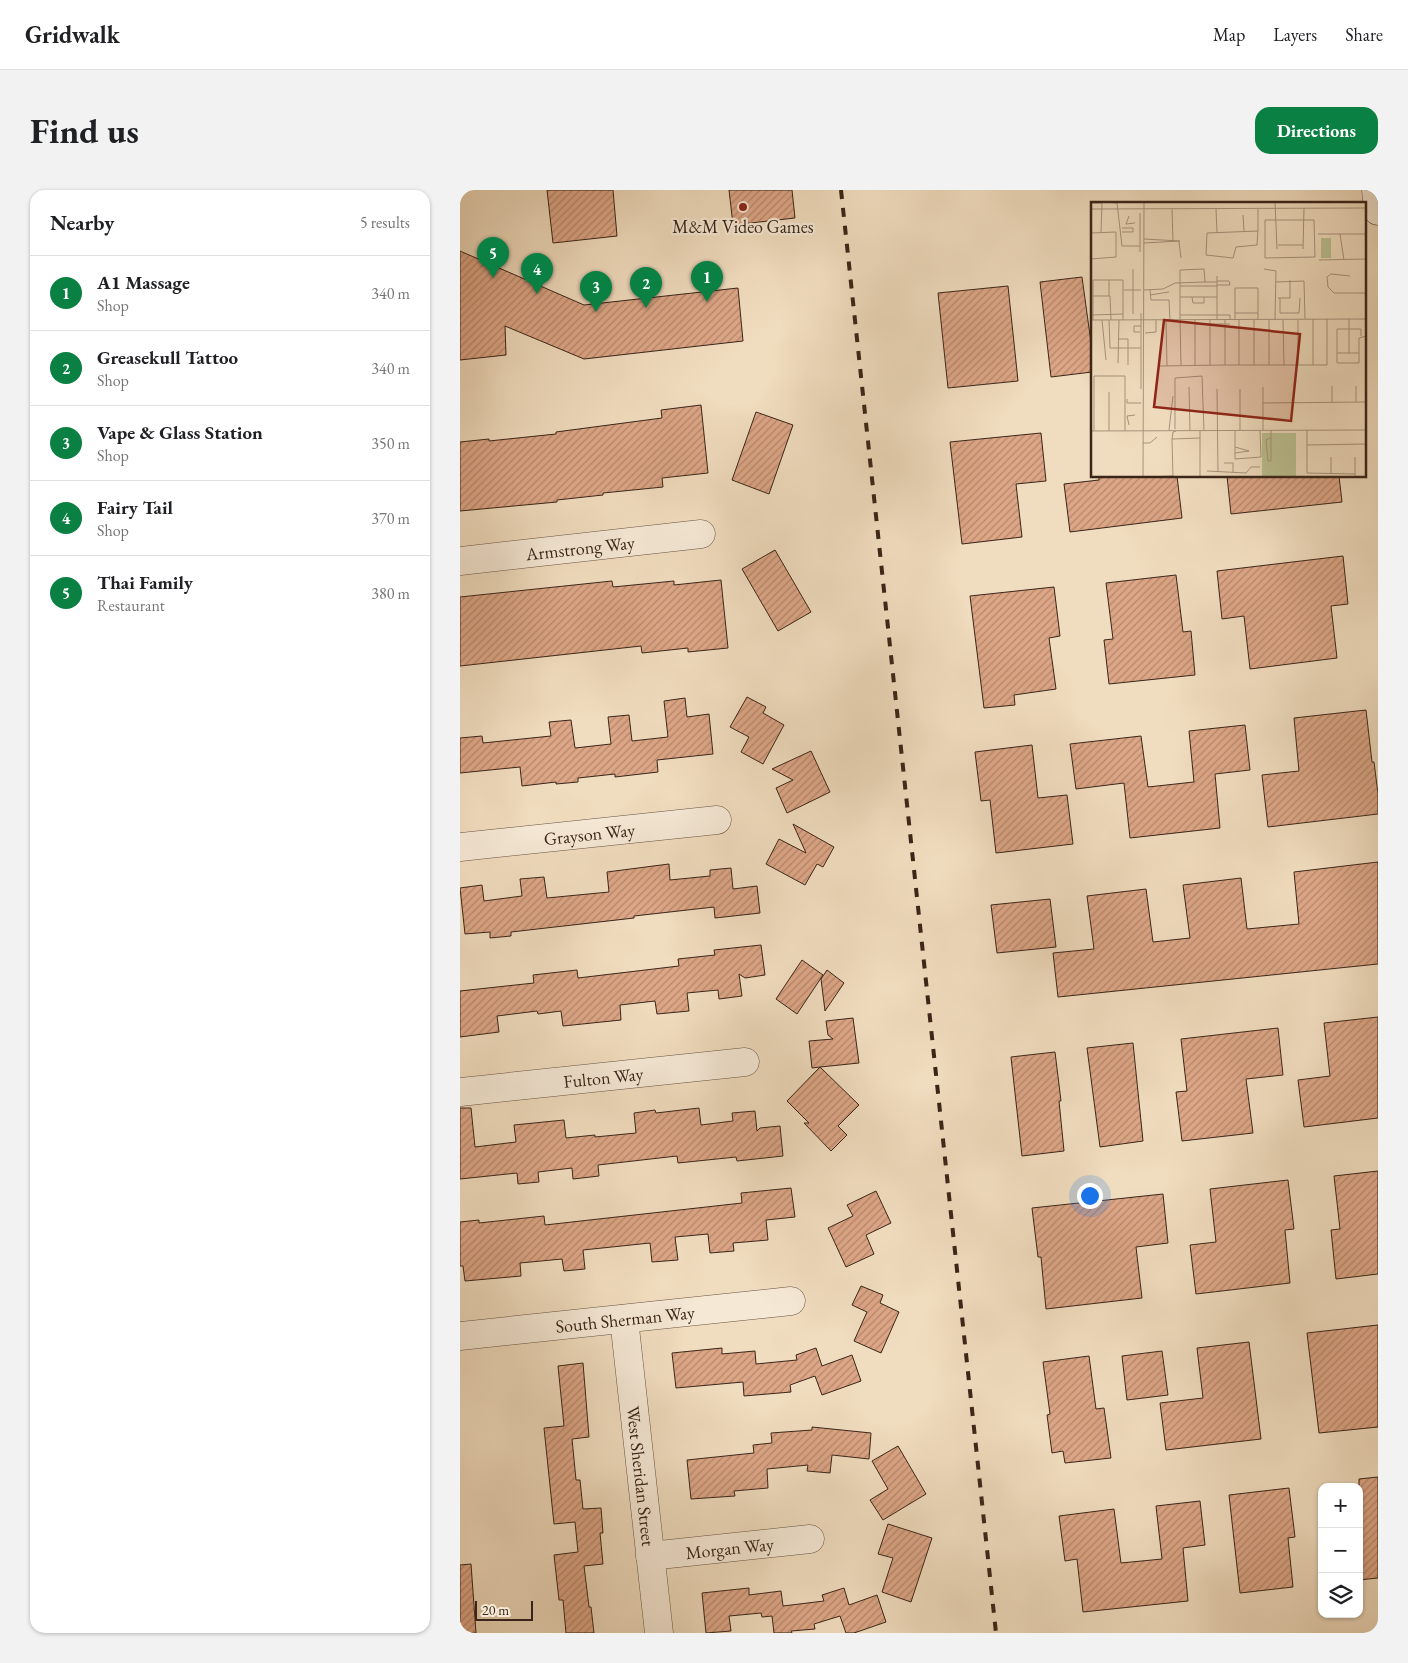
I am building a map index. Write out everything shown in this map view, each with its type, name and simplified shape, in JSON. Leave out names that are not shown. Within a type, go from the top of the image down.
[{"type":"street","points":[[1376,190],[1378,211]]},
{"type":"street","name":"Armstrong Way","points":[[460,561],[701,534]]},
{"type":"street","name":"Grayson Way","points":[[460,847],[717,820]]},
{"type":"street","name":"Fulton Way","points":[[460,1092],[745,1062]]},
{"type":"street","name":"South Sherman Way","points":[[460,1336],[790,1301]]},
{"type":"street","name":"West Sheridan Street","points":[[624,1319],[659,1633]]},
{"type":"street","name":"Morgan Way","points":[[650,1556],[810,1539]]},
{"type":"building","points":[[547,190],[613,190],[617,236],[553,243]]},
{"type":"building","points":[[729,190],[792,190],[795,218],[733,225]]},
{"type":"building","points":[[460,251],[584,305],[738,288],[743,341],[584,359],[505,326],[506,355],[460,360]]},
{"type":"building","points":[[1082,277],[1091,343],[1091,372],[1051,377],[1040,282]]},
{"type":"building","points":[[1008,286],[1018,381],[948,388],[938,293]]},
{"type":"building","points":[[701,405],[708,473],[662,478],[663,487],[603,493],[603,495],[557,500],[557,502],[460,511],[460,442],[556,434],[556,432],[662,418],[661,410]]},
{"type":"building","points":[[756,412],[793,425],[769,494],[732,480]]},
{"type":"building","points":[[1041,433],[1046,481],[1016,484],[1022,537],[962,544],[950,442]]},
{"type":"building","points":[[1099,478],[1177,478],[1182,518],[1070,532],[1064,484],[1099,480]]},
{"type":"building","points":[[1227,478],[1339,478],[1342,502],[1231,514]]},
{"type":"building","points":[[775,550],[811,612],[778,631],[742,569]]},
{"type":"building","points":[[1343,556],[1348,604],[1331,606],[1337,658],[1250,669],[1244,616],[1222,619],[1217,571]]},
{"type":"building","points":[[1176,575],[1183,632],[1191,631],[1195,675],[1109,684],[1104,640],[1113,639],[1106,583]]},
{"type":"building","points":[[721,580],[728,648],[688,652],[688,648],[642,653],[641,646],[460,666],[460,597],[612,581],[613,587],[674,581],[674,585]]},
{"type":"building","points":[[1054,587],[1060,636],[1049,638],[1056,689],[1014,695],[1015,705],[984,708],[970,596]]},
{"type":"building","points":[[747,697],[766,707],[763,713],[784,725],[763,764],[741,752],[749,737],[730,727]]},
{"type":"building","points":[[685,698],[687,717],[709,714],[713,754],[657,760],[658,772],[615,777],[615,774],[578,778],[578,782],[556,784],[556,782],[522,786],[520,767],[460,773],[460,738],[482,736],[483,743],[551,736],[549,722],[571,720],[575,748],[611,744],[608,717],[629,715],[632,741],[668,737],[664,701]]},
{"type":"building","points":[[1366,710],[1378,794],[1378,814],[1268,827],[1262,775],[1299,771],[1294,718]]},
{"type":"building","points":[[1245,725],[1250,770],[1215,774],[1220,828],[1130,838],[1124,783],[1076,789],[1070,744],[1141,736],[1148,787],[1194,782],[1189,731]]},
{"type":"building","points":[[1032,745],[1038,798],[1067,795],[1073,844],[996,853],[990,800],[981,801],[975,752]]},
{"type":"building","points":[[811,751],[830,792],[787,813],[776,788],[793,780],[772,769]]},
{"type":"building","points":[[793,824],[834,847],[823,867],[817,864],[805,885],[766,864],[779,839],[806,853]]},
{"type":"building","points":[[1378,862],[1378,964],[1058,997],[1053,953],[1094,949],[1087,896],[1146,889],[1153,942],[1190,938],[1183,885],[1241,878],[1247,929],[1299,924],[1294,872]]},
{"type":"building","points":[[669,864],[670,880],[710,876],[710,870],[731,868],[733,889],[757,886],[760,913],[715,918],[714,907],[511,932],[511,936],[490,938],[490,932],[465,934],[460,888],[482,885],[484,901],[522,896],[520,879],[544,877],[547,898],[609,892],[607,872]]},
{"type":"building","points":[[1050,899],[1056,947],[997,953],[991,905]]},
{"type":"building","points":[[761,945],[765,975],[745,978],[739,974],[742,996],[719,999],[718,990],[687,993],[689,1011],[657,1014],[655,1001],[620,1005],[621,1020],[563,1026],[561,1011],[538,1014],[537,1011],[497,1016],[499,1032],[460,1037],[460,991],[534,983],[533,975],[577,970],[578,978],[679,966],[678,959],[715,955],[714,950]]},
{"type":"building","points":[[802,960],[823,975],[797,1014],[776,999]]},
{"type":"building","points":[[827,970],[844,983],[825,1011],[821,979]]},
{"type":"building","points":[[1378,1017],[1378,1118],[1304,1127],[1298,1080],[1330,1076],[1324,1023]]},
{"type":"building","points":[[853,1018],[859,1063],[812,1068],[809,1041],[833,1039],[828,1035],[826,1021]]},
{"type":"building","points":[[1278,1028],[1283,1075],[1246,1079],[1253,1133],[1182,1141],[1176,1092],[1187,1091],[1181,1039]]},
{"type":"building","points":[[1133,1043],[1143,1141],[1100,1147],[1087,1048]]},
{"type":"building","points":[[1055,1052],[1061,1101],[1059,1101],[1064,1151],[1022,1156],[1011,1057]]},
{"type":"building","points":[[820,1067],[859,1105],[838,1126],[847,1135],[831,1151],[804,1123],[809,1123],[787,1101]]},
{"type":"building","points":[[460,1108],[471,1108],[475,1147],[516,1142],[514,1125],[564,1120],[566,1138],[595,1135],[595,1137],[636,1133],[634,1113],[655,1110],[656,1113],[699,1108],[701,1125],[733,1121],[732,1113],[755,1111],[757,1131],[760,1128],[780,1126],[783,1156],[737,1161],[736,1157],[678,1163],[677,1156],[598,1165],[599,1176],[573,1179],[572,1168],[538,1172],[539,1182],[518,1184],[517,1173],[460,1179]]},
{"type":"building","points":[[1378,1171],[1378,1274],[1336,1279],[1331,1230],[1340,1229],[1334,1176]]},
{"type":"building","points":[[1288,1180],[1294,1229],[1285,1230],[1290,1283],[1196,1294],[1190,1245],[1216,1242],[1210,1189]]},
{"type":"building","points":[[791,1188],[795,1217],[766,1220],[768,1240],[733,1243],[734,1251],[710,1253],[708,1234],[675,1237],[678,1260],[652,1262],[650,1243],[583,1250],[585,1269],[564,1271],[562,1259],[520,1263],[521,1276],[465,1281],[463,1266],[460,1266],[460,1222],[479,1220],[479,1223],[544,1216],[545,1225],[742,1203],[741,1193]]},
{"type":"building","points":[[876,1191],[891,1223],[866,1235],[874,1254],[846,1267],[828,1228],[853,1216],[847,1205]]},
{"type":"building","points":[[1163,1194],[1168,1243],[1136,1247],[1142,1298],[1046,1309],[1041,1257],[1038,1257],[1032,1208]]},
{"type":"building","points":[[861,1286],[883,1295],[880,1303],[899,1312],[881,1353],[854,1341],[867,1312],[852,1305]]},
{"type":"building","points":[[1378,1325],[1378,1427],[1319,1433],[1307,1333]]},
{"type":"building","points":[[1249,1342],[1261,1439],[1166,1450],[1160,1403],[1203,1398],[1197,1348]]},
{"type":"building","points":[[722,1348],[722,1354],[755,1351],[756,1364],[797,1360],[796,1355],[816,1348],[822,1366],[852,1355],[861,1381],[822,1395],[815,1376],[790,1385],[791,1392],[744,1396],[743,1382],[676,1388],[672,1353]]},
{"type":"building","points":[[1162,1351],[1168,1395],[1127,1400],[1122,1356]]},
{"type":"building","points":[[1089,1356],[1096,1409],[1104,1408],[1111,1458],[1065,1463],[1063,1451],[1052,1453],[1047,1415],[1050,1414],[1043,1362]]},
{"type":"building","points":[[583,1363],[589,1437],[572,1439],[576,1480],[580,1480],[583,1509],[601,1508],[603,1533],[600,1533],[603,1564],[584,1566],[594,1633],[566,1633],[563,1600],[559,1600],[554,1555],[578,1552],[575,1522],[554,1524],[544,1428],[564,1426],[558,1366]]},
{"type":"building","points":[[812,1427],[871,1433],[869,1459],[832,1455],[830,1473],[807,1471],[808,1465],[767,1469],[768,1488],[734,1491],[735,1496],[691,1499],[687,1460],[754,1453],[753,1445],[772,1443],[771,1433],[812,1430]]},
{"type":"building","points":[[898,1446],[926,1494],[883,1520],[870,1500],[888,1489],[872,1461]]},
{"type":"building","points":[[1378,1477],[1378,1578],[1363,1580],[1363,1483],[1359,1483],[1359,1479]]},
{"type":"building","points":[[1289,1488],[1295,1537],[1288,1538],[1293,1587],[1240,1593],[1229,1495]]},
{"type":"building","points":[[1200,1501],[1205,1545],[1183,1548],[1188,1601],[1083,1612],[1077,1559],[1065,1561],[1059,1516],[1114,1509],[1121,1563],[1162,1559],[1156,1506]]},
{"type":"building","points":[[888,1524],[932,1538],[911,1602],[882,1592],[893,1558],[878,1554]]},
{"type":"building","points":[[471,1564],[476,1633],[460,1633],[460,1565]]},
{"type":"building","points":[[749,1588],[749,1595],[781,1591],[783,1606],[824,1601],[822,1595],[844,1588],[849,1605],[877,1595],[886,1622],[854,1633],[846,1633],[840,1616],[814,1624],[815,1629],[791,1631],[792,1633],[774,1633],[772,1616],[762,1617],[761,1613],[729,1616],[731,1631],[706,1633],[702,1593]]},
{"type":"railway","points":[[841,190],[996,1633]]},
{"type":"place","name":"M&M Video Games","points":[[743,207]]},
{"type":"place","name":"Thai Family","points":[[493,278]]},
{"type":"place","name":"Fairy Tail","points":[[537,294]]},
{"type":"place","name":"A1 Massage","points":[[707,302]]},
{"type":"place","name":"Greasekull Tattoo","points":[[646,308]]},
{"type":"place","name":"Vape & Glass Station","points":[[596,312]]}]
